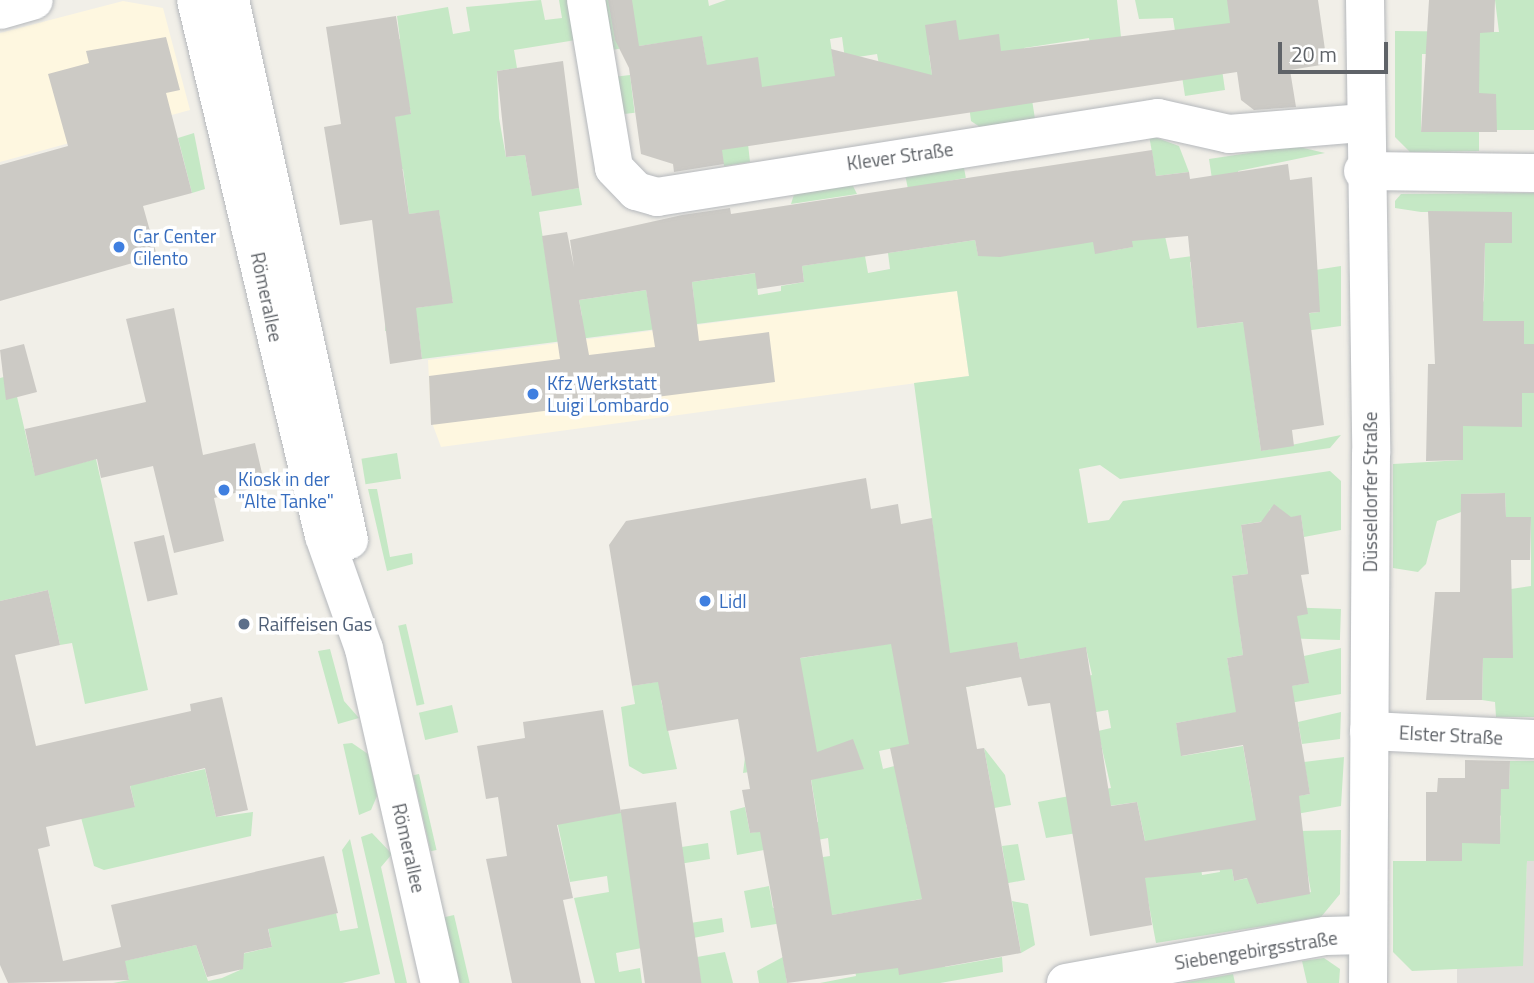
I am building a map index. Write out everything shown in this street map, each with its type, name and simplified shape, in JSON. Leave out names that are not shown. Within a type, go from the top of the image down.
[{"type":"street","points":[[0,10],[34,0]]},
{"type":"street","name":"Römerallee","points":[[196,0],[324,536],[349,591],[440,983]]},
{"type":"street","name":"Römerallee","points":[[230,0],[349,524],[349,591]]},
{"type":"street","name":"Klever Straße","points":[[586,0],[610,158],[619,177],[647,195],[708,191],[788,173],[1158,118],[1229,134],[1364,123]]},
{"type":"street","name":"Düsseldorfer Straße","points":[[1365,0],[1363,171],[1371,453],[1365,935],[1368,983]]},
{"type":"street","points":[[1363,171],[1534,173]]},
{"type":"street","name":"Elster Straße","points":[[1369,731],[1534,739]]},
{"type":"street","name":"Siebengebirgsstraße","points":[[1066,983],[1325,936],[1365,935]]},
{"type":"shaded area","points":[[123,1],[163,8],[190,110],[0,162],[0,33]]},
{"type":"shaded area","points":[[957,291],[969,376],[441,447],[431,420],[428,360]]},
{"type":"shaded area","points":[[1527,861],[1534,861],[1534,983],[1457,983],[1457,967],[1522,966]]},
{"type":"green space","points":[[541,0],[545,20],[562,18],[559,0],[570,0],[576,40],[514,50],[517,68],[497,71],[499,118],[506,157],[525,155],[532,195],[579,188],[582,205],[539,212],[555,320],[582,316],[579,300],[646,290],[649,306],[694,299],[692,282],[756,273],[758,295],[781,291],[781,286],[804,282],[802,266],[865,256],[868,273],[890,269],[888,253],[975,240],[978,255],[1054,248],[1052,228],[1084,223],[1087,239],[1109,236],[1111,251],[1132,247],[1131,232],[1163,227],[1170,259],[1223,252],[1209,159],[1295,146],[1325,153],[1238,171],[1247,237],[1264,252],[1190,262],[1198,328],[1319,312],[1315,270],[1341,266],[1341,326],[1246,339],[1261,451],[1341,435],[1330,448],[1120,479],[1100,465],[1079,469],[1088,523],[1109,520],[1123,501],[1330,471],[1341,481],[1341,530],[1304,537],[1301,516],[1286,518],[1279,508],[1270,509],[1265,521],[1241,525],[1248,574],[1232,576],[1237,606],[1270,602],[1272,619],[1239,625],[1243,655],[1227,658],[1234,696],[1308,683],[1304,656],[1341,648],[1341,694],[1176,723],[1182,756],[1243,746],[1253,803],[1310,794],[1304,762],[1344,757],[1341,806],[1195,832],[1202,875],[1220,872],[1216,847],[1228,845],[1234,881],[1253,877],[1258,904],[1311,892],[1300,831],[1341,830],[1340,894],[1321,917],[1156,943],[1148,900],[1141,901],[1137,880],[1163,874],[1160,858],[1149,859],[1137,802],[1074,811],[1077,833],[1046,838],[1038,802],[1111,788],[1098,731],[1111,728],[1108,710],[1062,718],[1058,702],[1087,697],[1083,677],[1092,675],[1086,648],[1020,659],[1017,643],[997,646],[1003,680],[966,687],[962,668],[898,680],[913,744],[879,751],[883,769],[921,759],[929,803],[992,792],[984,748],[1005,775],[1011,805],[906,824],[917,866],[944,862],[947,879],[1006,869],[1002,846],[1018,844],[1025,880],[910,901],[913,920],[935,916],[945,967],[1002,957],[1003,972],[940,983],[820,983],[856,976],[848,930],[866,926],[863,910],[751,928],[744,891],[769,886],[773,908],[829,899],[816,858],[830,856],[828,838],[737,855],[730,811],[745,807],[750,833],[818,822],[811,779],[824,777],[822,760],[743,773],[745,757],[807,746],[807,698],[737,710],[730,689],[661,700],[677,769],[643,774],[629,766],[621,707],[635,704],[632,686],[947,634],[914,383],[969,376],[957,291],[422,359],[418,327],[385,331],[386,313],[453,302],[435,233],[442,232],[439,211],[409,214],[403,169],[395,170],[394,117],[411,113],[393,41],[400,39],[397,16],[448,7],[453,34],[470,31],[466,7]]},
{"type":"green space","points":[[603,0],[708,0],[709,6],[726,0],[1117,0],[1124,65],[1093,60],[1089,38],[1024,48],[1035,119],[980,127],[971,121],[962,50],[929,55],[934,88],[880,70],[877,54],[845,59],[842,37],[830,39],[843,129],[747,135],[750,162],[724,166],[702,37],[611,50]]},
{"type":"green space","points":[[1135,0],[1252,0],[1218,42],[1225,90],[1185,96],[1173,18],[1139,19]]},
{"type":"green space","points":[[1495,0],[1534,0],[1534,130],[1496,130],[1479,93],[1479,54],[1422,54],[1421,132],[1479,132],[1479,151],[1410,152],[1395,137],[1395,31],[1499,32]]},
{"type":"green space","points":[[630,75],[635,113],[618,115],[613,77]]},
{"type":"green space","points":[[194,133],[205,189],[192,193],[178,138]]},
{"type":"green space","points":[[1149,135],[1179,146],[1189,172],[1156,176]]},
{"type":"green space","points":[[963,163],[966,178],[908,189],[905,174]]},
{"type":"green space","points":[[850,180],[857,194],[791,204],[796,188]]},
{"type":"green space","points":[[1534,193],[1534,344],[1524,344],[1524,321],[1475,321],[1484,300],[1485,243],[1512,243],[1512,212],[1421,212],[1395,208],[1395,201],[1401,194]]},
{"type":"green space","points":[[12,375],[35,475],[96,459],[148,690],[85,704],[72,643],[60,645],[48,590],[0,601],[0,378]]},
{"type":"green space","points":[[1522,393],[1534,393],[1534,717],[1496,717],[1495,702],[1482,700],[1483,658],[1512,658],[1491,592],[1531,586],[1531,518],[1506,517],[1505,493],[1461,494],[1461,512],[1437,521],[1426,564],[1418,572],[1393,568],[1393,464],[1462,460],[1457,417],[1521,427]]},
{"type":"green space","points":[[397,453],[401,479],[366,484],[361,459]]},
{"type":"green space","points":[[368,489],[377,489],[390,557],[412,553],[413,564],[387,571]]},
{"type":"green space","points":[[1296,607],[1341,609],[1340,640],[1295,638]]},
{"type":"green space","points":[[406,624],[424,704],[417,706],[398,626]]},
{"type":"green space","points":[[330,649],[344,701],[359,718],[338,724],[318,651]]},
{"type":"green space","points":[[452,705],[458,732],[425,740],[419,713]]},
{"type":"green space","points":[[1341,712],[1340,739],[1302,744],[1298,722]]},
{"type":"green space","points":[[352,743],[368,754],[377,796],[371,810],[359,815],[343,744]]},
{"type":"green space","points":[[1510,761],[1534,761],[1534,861],[1527,861],[1523,966],[1412,971],[1393,952],[1393,861],[1461,861],[1462,843],[1493,843],[1500,835],[1501,816],[1492,808],[1493,789],[1509,788]]},
{"type":"green space","points":[[205,769],[216,817],[253,812],[251,836],[104,870],[94,866],[79,810],[135,807],[130,785]]},
{"type":"green space","points":[[419,774],[437,850],[431,851],[413,775]]},
{"type":"green space","points":[[554,807],[593,818],[622,812],[629,855],[708,843],[710,859],[630,872],[640,931],[722,918],[724,932],[616,953],[619,972],[640,968],[642,983],[595,983],[574,898],[609,892],[607,876],[570,882]]},
{"type":"green space","points":[[372,833],[392,854],[381,867],[407,983],[395,983],[361,837]]},
{"type":"green space","points":[[350,839],[380,974],[342,983],[113,983],[129,980],[124,961],[196,945],[208,981],[222,978],[240,970],[237,955],[272,947],[268,928],[336,913],[340,931],[358,928],[342,850]]},
{"type":"green space","points":[[1012,901],[1028,904],[1035,945],[1021,953]]},
{"type":"green space","points":[[454,915],[470,983],[459,983],[444,917]]},
{"type":"green space","points":[[725,952],[733,983],[701,983],[697,957]]},
{"type":"green space","points":[[783,957],[787,983],[759,983],[757,971]]},
{"type":"green space","points":[[1324,958],[1340,969],[1339,983],[1307,983],[1302,961]]},
{"type":"green space","points":[[1233,974],[1235,983],[1182,983]]},
{"type":"building","points":[[608,0],[632,0],[639,46],[702,36],[707,65],[758,57],[762,87],[835,76],[831,49],[932,75],[925,25],[956,20],[959,40],[999,34],[1001,51],[1230,23],[1227,0],[1318,0],[1327,64],[1290,70],[1296,107],[1254,110],[1241,100],[1237,72],[722,150],[724,164],[674,172],[673,164],[641,154],[629,68],[615,40]]},
{"type":"building","points":[[1429,0],[1495,0],[1494,32],[1480,33],[1479,93],[1496,94],[1497,132],[1421,132]]},
{"type":"building","points":[[396,16],[411,114],[395,117],[409,214],[439,210],[453,303],[416,308],[422,359],[390,364],[372,220],[340,225],[324,127],[341,124],[326,27]]},
{"type":"building","points":[[166,37],[180,90],[166,93],[192,193],[143,206],[157,256],[0,301],[0,165],[68,146],[48,74],[89,63],[86,51]]},
{"type":"building","points":[[563,61],[579,188],[532,196],[525,155],[506,157],[497,71]]},
{"type":"building","points":[[1152,150],[1156,176],[1189,172],[1190,179],[1288,164],[1290,180],[1312,177],[1320,312],[1309,313],[1324,425],[1292,430],[1294,446],[1261,451],[1243,322],[1197,328],[1188,236],[1132,241],[1133,247],[1095,254],[1093,242],[1000,257],[978,256],[975,240],[802,266],[804,282],[757,289],[755,273],[692,282],[699,341],[769,332],[775,382],[431,425],[429,376],[560,359],[542,236],[567,232],[574,267],[570,240],[682,215],[730,208],[731,214]],"holes":[[[646,290],[655,347],[589,355],[579,300]]]},
{"type":"building","points":[[1428,211],[1512,212],[1512,243],[1485,243],[1483,321],[1524,321],[1524,344],[1534,344],[1534,393],[1522,393],[1522,427],[1463,426],[1463,460],[1426,461],[1428,364],[1435,364]]},
{"type":"building","points":[[174,308],[203,455],[255,443],[265,486],[214,498],[224,541],[174,553],[153,466],[101,478],[97,459],[35,476],[25,429],[146,402],[126,319]]},
{"type":"building","points":[[24,344],[37,392],[6,400],[0,350]]},
{"type":"building","points":[[866,478],[871,509],[898,504],[901,524],[932,518],[950,653],[1017,642],[1020,659],[1086,647],[1111,806],[1137,802],[1145,841],[1256,820],[1243,745],[1181,756],[1176,723],[1236,712],[1227,658],[1243,655],[1232,576],[1248,574],[1241,525],[1261,522],[1274,504],[1291,517],[1301,515],[1309,574],[1301,575],[1308,614],[1297,616],[1309,683],[1292,686],[1310,794],[1299,796],[1310,894],[1257,904],[1247,878],[1234,881],[1232,869],[1145,878],[1152,925],[1090,936],[1050,703],[1028,706],[1021,677],[966,687],[977,749],[984,748],[1021,953],[899,975],[898,968],[787,983],[760,832],[750,833],[742,790],[750,789],[738,719],[667,731],[658,682],[632,686],[609,545],[626,521]],"holes":[[[891,644],[909,744],[890,748],[922,899],[832,915],[811,780],[864,769],[853,739],[817,752],[800,658]]]},
{"type":"building","points":[[1505,493],[1506,517],[1531,517],[1530,560],[1511,560],[1513,658],[1483,658],[1482,700],[1426,700],[1435,592],[1460,592],[1461,494]]},
{"type":"building","points":[[164,535],[178,594],[148,601],[134,542]]},
{"type":"building","points":[[48,590],[60,645],[15,655],[36,746],[191,711],[190,704],[222,697],[248,810],[216,817],[205,768],[130,786],[135,807],[46,827],[50,846],[38,849],[63,961],[121,947],[111,905],[324,856],[338,913],[268,929],[272,947],[244,953],[243,969],[207,977],[196,945],[125,961],[129,980],[8,983],[0,965],[0,601]]},
{"type":"building","points":[[603,710],[621,813],[557,825],[573,898],[563,900],[581,983],[512,983],[486,859],[507,856],[498,797],[486,799],[477,746],[525,738],[523,722]]},
{"type":"building","points":[[1465,760],[1510,761],[1509,789],[1501,789],[1500,844],[1462,843],[1462,861],[1426,861],[1426,792],[1437,792],[1438,778],[1465,778]]},
{"type":"building","points":[[676,802],[701,983],[645,983],[621,810]]},
{"type":"place","name":"Car Center Cilento","points":[[119,247]]},
{"type":"place","name":"Kfz Werkstatt Luigi Lombardo","points":[[533,394]]},
{"type":"place","name":"Kiosk in der \"Alte Tanke\"","points":[[224,490]]},
{"type":"place","name":"Lidl","points":[[705,601]]},
{"type":"place","name":"Raiffeisen Gas","points":[[244,624]]}]
